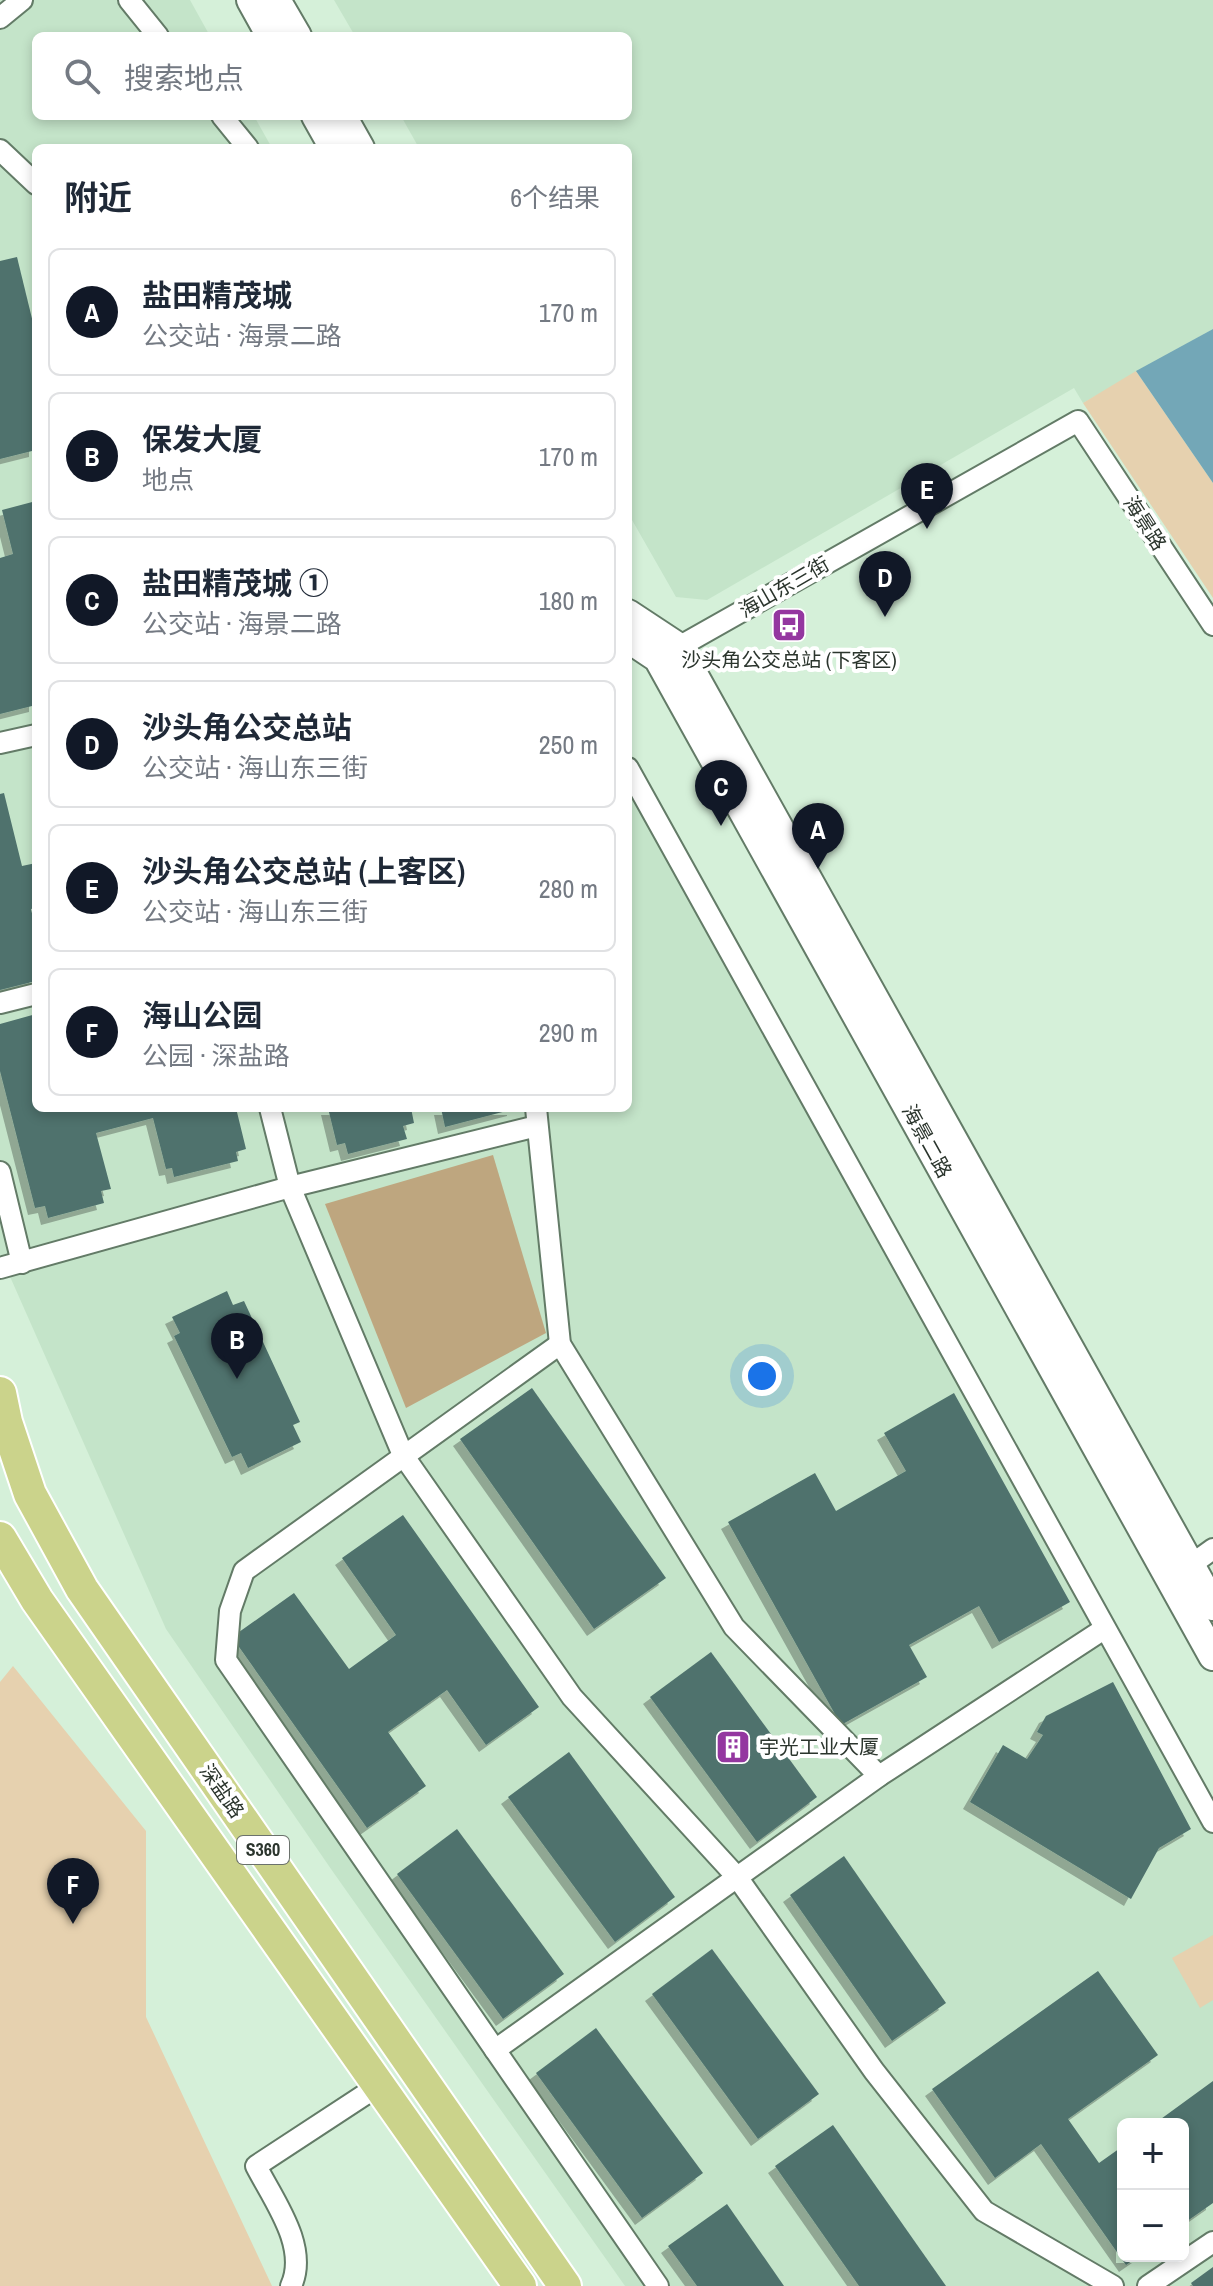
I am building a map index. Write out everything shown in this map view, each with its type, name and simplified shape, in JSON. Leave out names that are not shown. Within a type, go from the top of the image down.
[{"type":"main road","name":"深盐路","points":[[0,1393],[6,1422],[30,1494],[82,1589],[565,2286]]},
{"type":"main road","name":"深盐路","points":[[0,1538],[37,1600],[520,2286]]},
{"type":"street","points":[[0,18],[22,0]]},
{"type":"street","points":[[129,0],[155,32]]},
{"type":"street","points":[[251,0],[269,32]]},
{"type":"street","points":[[276,0],[295,32]]},
{"type":"street","points":[[225,120],[245,144]]},
{"type":"street","points":[[318,120],[332,144]]},
{"type":"street","points":[[344,120],[358,144]]},
{"type":"street","points":[[0,150],[32,180]]},
{"type":"street","name":"海景路","points":[[1078,421],[1213,625]]},
{"type":"street","name":"海山东三街","points":[[668,653],[1078,421]]},
{"type":"street","name":"海景二路","points":[[632,618],[668,653],[1213,1606]]},
{"type":"street","name":"海景二路","points":[[632,640],[668,653]]},
{"type":"street","points":[[0,743],[32,736]]},
{"type":"street","points":[[632,775],[1213,1822]]},
{"type":"street","points":[[0,1003],[32,995]]},
{"type":"street","points":[[271,1112],[290,1187],[403,1455],[572,1697],[737,1877],[874,2071],[984,2211],[1113,2286]]},
{"type":"street","points":[[0,1268],[536,1117],[560,1344],[734,1627],[879,1776]]},
{"type":"street","points":[[0,1172],[22,1263]]},
{"type":"street","points":[[560,1344],[244,1571],[230,1611],[226,1660],[658,2286]]},
{"type":"street","name":"海景二路","points":[[1191,1565],[1213,1656]]},
{"type":"street","points":[[495,2050],[879,1776],[1104,1629]]},
{"type":"street","points":[[291,2286],[297,2272],[295,2244],[256,2166],[378,2086]]},
{"type":"street","points":[[1148,2286],[1213,2242]]},
{"type":"shaded area","points":[[0,0],[190,0],[208,32],[32,32],[32,120],[256,120],[270,144],[32,144],[32,1112],[632,1112],[632,775],[1213,1822],[1213,2286],[625,2286],[166,1629],[0,1254]]},
{"type":"shaded area","points":[[334,0],[1213,0],[1213,329],[1083,403],[1074,388],[707,600],[676,597],[632,520],[632,144],[417,144],[403,120],[632,120],[632,32],[353,32]]},
{"type":"shaded area","points":[[1136,371],[1213,483],[1213,598],[1083,403]]},
{"type":"shaded area","points":[[493,1155],[546,1333],[406,1408],[325,1204]]},
{"type":"shaded area","points":[[13,1666],[146,1831],[146,2017],[272,2286],[0,2286],[0,1682]]},
{"type":"shaded area","points":[[1213,1935],[1213,2000],[1200,2008],[1172,1958]]},
{"type":"water","points":[[1213,329],[1213,483],[1136,371]]},
{"type":"building","points":[[17,257],[32,319],[32,451],[0,459],[0,261]]},
{"type":"building","points":[[32,502],[32,706],[0,714],[0,558],[13,554],[2,510]]},
{"type":"building","points":[[4,793],[22,866],[32,864],[32,982],[0,990],[0,794]]},
{"type":"building","points":[[32,1015],[32,1112],[237,1112],[246,1149],[236,1152],[238,1161],[174,1177],[172,1168],[166,1169],[153,1118],[96,1133],[111,1189],[101,1191],[104,1203],[48,1218],[45,1206],[35,1208],[0,1071],[0,1024]]},
{"type":"building","points":[[329,1112],[412,1112],[414,1123],[403,1126],[407,1139],[348,1154],[345,1143],[337,1145]]},
{"type":"building","points":[[442,1112],[502,1112],[445,1127]]},
{"type":"building","points":[[227,1291],[233,1305],[244,1301],[300,1422],[293,1425],[301,1442],[248,1468],[241,1453],[232,1457],[174,1336],[180,1333],[172,1317]]},
{"type":"building","points":[[532,1388],[666,1578],[594,1629],[460,1439]]},
{"type":"building","points":[[954,1393],[1070,1602],[999,1642],[979,1606],[909,1645],[927,1677],[841,1725],[728,1522],[815,1473],[836,1511],[906,1471],[884,1433]]},
{"type":"building","points":[[403,1515],[539,1707],[486,1745],[447,1690],[388,1732],[426,1786],[367,1828],[232,1637],[294,1593],[349,1669],[396,1635],[342,1558]]},
{"type":"building","name":"宇光工业大厦","points":[[711,1652],[817,1797],[757,1842],[650,1697]]},
{"type":"building","points":[[1113,1682],[1191,1829],[1159,1848],[1131,1899],[970,1802],[1003,1745],[1027,1759],[1043,1735],[1037,1732],[1046,1716]]},
{"type":"building","points":[[569,1752],[675,1897],[615,1942],[508,1797]]},
{"type":"building","points":[[457,1829],[564,1974],[503,2019],[397,1874]]},
{"type":"building","points":[[844,1856],[946,2003],[892,2041],[790,1895]]},
{"type":"building","points":[[712,1949],[819,2094],[758,2139],[652,1994]]},
{"type":"building","points":[[1098,1971],[1158,2055],[1068,2119],[1099,2163],[1117,2150],[1117,2252],[1041,2144],[995,2178],[932,2089]]},
{"type":"building","points":[[596,2028],[703,2173],[642,2218],[536,2073]]},
{"type":"building","points":[[1213,2081],[1213,2203],[1189,2220],[1189,2118],[1162,2118]]},
{"type":"building","points":[[833,2125],[946,2286],[859,2286],[775,2166]]},
{"type":"building","points":[[727,2204],[784,2286],[697,2286],[668,2246]]},
{"type":"building","points":[[1213,2267],[1213,2286],[1193,2286],[1191,2283]]},
{"type":"place","name":"沙头角公交总站 (上客区)","points":[[927,529]]},
{"type":"place","name":"沙头角公交总站","points":[[885,617]]},
{"type":"place","name":"沙头角公交总站 (下客区)","points":[[789,625]]},
{"type":"place","name":"盐田精茂城 ①","points":[[721,826]]},
{"type":"place","name":"盐田精茂城","points":[[818,869]]},
{"type":"place","name":"保发大厦","points":[[237,1379]]},
{"type":"place","name":"宇光工业大厦","points":[[733,1747]]},
{"type":"place","name":"海山公园","points":[[73,1924]]}]
